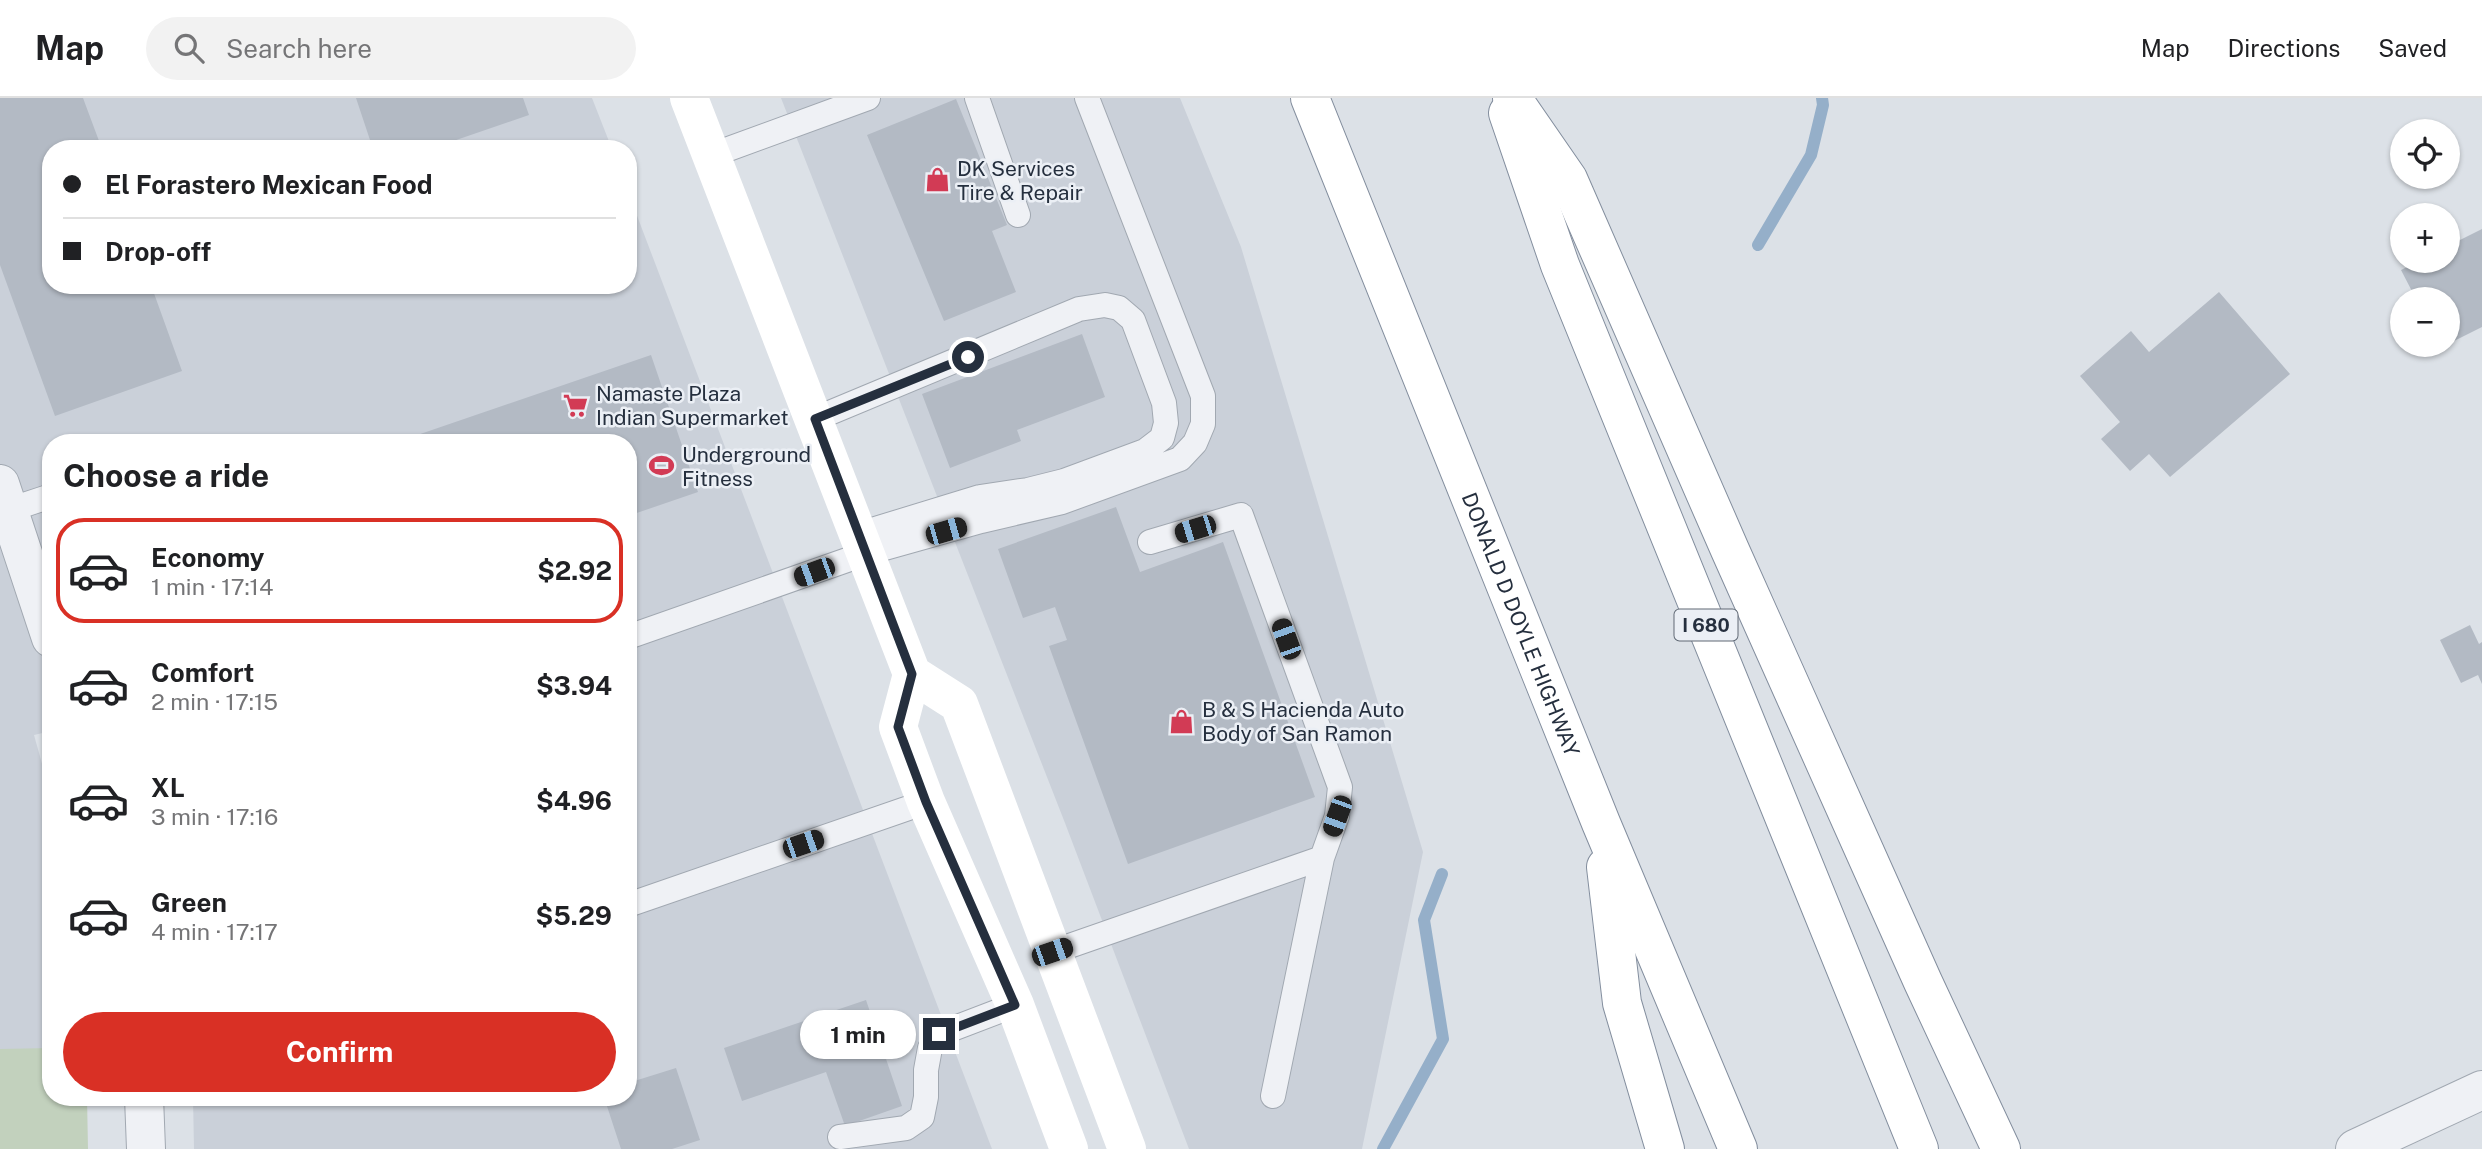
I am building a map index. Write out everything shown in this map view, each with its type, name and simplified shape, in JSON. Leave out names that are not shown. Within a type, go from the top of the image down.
[{"type":"main road","points":[[689,98],[912,674],[898,727],[926,802],[1015,1005],[1069,1149]]},
{"type":"main road","name":"DONALD D DOYLE HIGHWAY","points":[[1310,98],[1601,823],[1738,1149]]},
{"type":"main road","name":"I 680","points":[[1503,98],[1560,265],[1919,1149]]},
{"type":"main road","points":[[1512,98],[1568,179],[1923,982],[2001,1149]]},
{"type":"main road","points":[[912,674],[959,704],[1127,1149]]},
{"type":"main road","points":[[1601,823],[1622,1003],[1665,1149]]},
{"type":"street","points":[[3,502],[42,612]]},
{"type":"street","points":[[2355,1149],[2482,1090]]},
{"type":"street","points":[[144,1106],[146,1149]]},
{"type":"lane","points":[[712,155],[867,98]]},
{"type":"lane","points":[[977,98],[1017,215]]},
{"type":"lane","points":[[863,544],[1062,502],[1180,459],[1195,443],[1203,424],[1203,397],[1087,98]]},
{"type":"lane","points":[[637,633],[980,497],[1028,490],[1064,481],[1145,451],[1162,438],[1166,423],[1164,403],[1133,320],[1119,308],[1105,305],[1079,309],[815,419]]},
{"type":"lane","points":[[3,502],[42,497]]},
{"type":"lane","points":[[1150,542],[1241,515],[1340,787],[1337,816],[1322,858],[1273,1096]]},
{"type":"lane","points":[[637,902],[926,802]]},
{"type":"lane","points":[[1052,952],[1322,858]]},
{"type":"lane","points":[[840,1137],[906,1128],[922,1117],[930,1048],[939,1034],[1015,1005]]},
{"type":"shaded area","points":[[0,98],[592,98],[608,140],[42,140],[42,294],[637,294],[637,216],[992,1149],[194,1149],[193,1106],[637,1106],[637,434],[42,434],[42,733],[34,735],[42,764],[42,1106],[0,1149]]},
{"type":"shaded area","points":[[781,98],[1180,98],[1241,247],[1423,852],[1362,1149],[1189,1149],[1065,823]]},
{"type":"green space","points":[[42,1048],[42,1106],[87,1106],[88,1149],[0,1149],[0,1049]]},
{"type":"building","points":[[0,98],[83,98],[99,140],[42,140],[42,294],[154,294],[182,371],[55,416],[0,265]]},
{"type":"building","points":[[356,98],[523,98],[529,115],[456,140],[370,140]]},
{"type":"building","name":"DK Services Tire & Repair","points":[[956,99],[1007,225],[992,231],[1016,292],[944,321],[867,135]]},
{"type":"building","points":[[2482,229],[2482,327],[2460,338],[2460,287],[2410,287],[2403,273],[2460,273],[2460,240]]},
{"type":"building","points":[[2219,292],[2290,374],[2170,477],[2149,454],[2130,471],[2101,439],[2120,422],[2080,376],[2131,331],[2149,352]]},
{"type":"building","points":[[1082,334],[1105,397],[1017,430],[1021,441],[950,468],[922,394]]},
{"type":"building","points":[[651,355],[698,492],[637,513],[637,434],[420,434]]},
{"type":"building","name":"B & S Hacienda Auto Body of San Ramon","points":[[1116,507],[1140,572],[1223,542],[1315,797],[1128,864],[1049,646],[1067,640],[1055,607],[1023,618],[998,549]]},
{"type":"building","points":[[2470,625],[2479,644],[2482,642],[2482,684],[2478,675],[2461,683],[2440,640]]},
{"type":"building","points":[[866,1000],[902,1106],[845,1126],[826,1072],[742,1101],[724,1048]]},
{"type":"building","points":[[676,1068],[700,1140],[672,1149],[621,1149],[607,1106],[637,1106],[637,1080]]},
{"type":"waterway","points":[[1758,245],[1811,155],[1823,105],[1822,98]]},
{"type":"waterway","points":[[1383,1149],[1443,1039],[1424,920],[1442,874]]},
{"type":"place","name":"DK Services Tire & Repair","points":[[937,180]]},
{"type":"place","name":"Namaste Plaza Indian Supermarket","points":[[576,405]]},
{"type":"place","name":"Underground Fitness","points":[[662,466]]},
{"type":"place","name":"B & S Hacienda Auto Body of San Ramon","points":[[1182,721]]},
{"type":"route","points":[[939,1034],[1015,1005],[926,802],[898,727],[912,674],[815,419],[968,357]]}]
